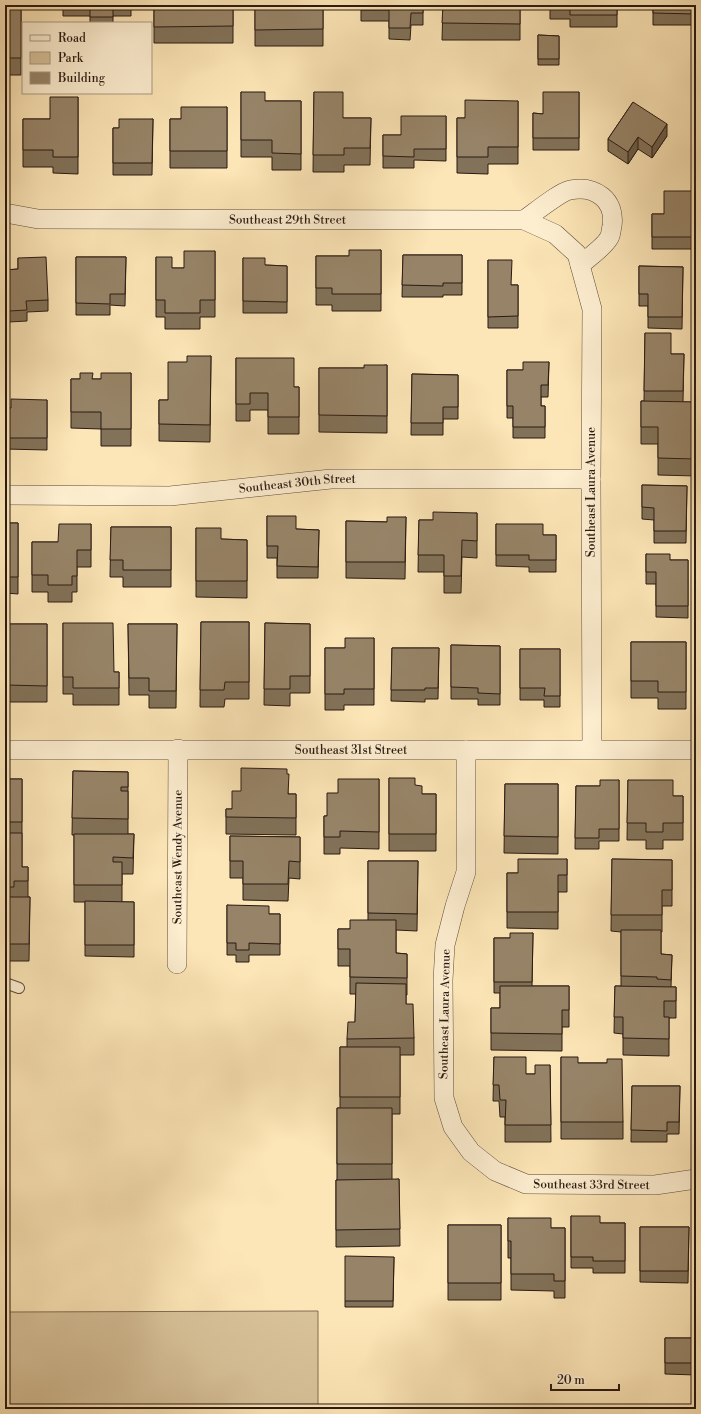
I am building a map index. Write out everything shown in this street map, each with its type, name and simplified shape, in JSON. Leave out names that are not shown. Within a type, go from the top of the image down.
[{"type":"street","points":[[524,220],[570,190],[592,190],[603,196],[612,210],[613,222],[610,238],[580,265]]},
{"type":"street","name":"Southeast 29th Street","points":[[5,213],[38,219],[524,220],[555,234],[563,242]]},
{"type":"street","name":"Southeast Laura Avenue","points":[[563,242],[577,254],[592,309],[592,749]]},
{"type":"street","name":"Southeast 30th Street","points":[[5,495],[170,496],[330,480],[591,479]]},
{"type":"street","name":"Southeast Wendy Avenue","points":[[177,964],[178,749]]},
{"type":"street","name":"Southeast 31st Street","points":[[5,750],[696,750]]},
{"type":"street","name":"Southeast Laura Avenue","points":[[466,750],[466,872],[445,945],[443,980],[444,1098],[453,1127],[471,1152]]},
{"type":"street","name":"Southeast 33rd Street","points":[[471,1152],[495,1171],[526,1184],[655,1185],[696,1179]]},
{"type":"lane","points":[[5,983],[20,988]]},
{"type":"green space","points":[[318,1311],[318,1409],[5,1409],[5,1312]]},
{"type":"building","points":[[5,5],[21,5],[21,58],[5,58]]},
{"type":"building","points":[[90,5],[113,5],[113,17],[90,17]]},
{"type":"building","points":[[154,5],[233,5],[233,26],[154,27]]},
{"type":"building","points":[[255,5],[323,5],[323,29],[255,30]]},
{"type":"building","points":[[361,5],[423,5],[423,13],[411,13],[410,28],[389,28],[389,10],[361,10]]},
{"type":"building","points":[[443,5],[520,5],[520,24],[442,23]]},
{"type":"building","points":[[550,5],[617,5],[617,15],[570,15],[570,7],[550,7]]},
{"type":"building","points":[[653,5],[696,5],[696,14],[653,13]]},
{"type":"building","points":[[538,35],[559,36],[559,59],[538,59]]},
{"type":"building","points":[[241,92],[265,92],[265,101],[301,101],[301,154],[272,153],[272,140],[241,140]]},
{"type":"building","points":[[314,92],[343,92],[343,118],[371,118],[370,148],[344,148],[344,155],[313,155]]},
{"type":"building","points":[[543,92],[579,92],[579,138],[533,138],[533,113],[543,114]]},
{"type":"building","points":[[50,97],[78,97],[78,157],[53,157],[53,150],[23,150],[23,119],[50,119]]},
{"type":"building","points":[[465,100],[518,101],[518,147],[488,147],[488,157],[457,157],[457,118],[465,118]]},
{"type":"building","points":[[633,102],[667,124],[652,147],[638,137],[628,152],[608,139]]},
{"type":"building","points":[[181,107],[227,107],[227,151],[170,151],[170,119],[181,119]]},
{"type":"building","points":[[401,116],[446,116],[446,149],[414,149],[414,157],[383,156],[383,135],[401,135]]},
{"type":"building","points":[[119,119],[153,119],[152,163],[113,163],[113,128],[119,128]]},
{"type":"building","points":[[664,191],[696,191],[696,237],[652,237],[652,214],[664,214]]},
{"type":"building","points":[[349,250],[381,250],[381,294],[332,294],[332,288],[316,288],[316,256],[349,256]]},
{"type":"building","points":[[184,251],[215,251],[215,300],[200,300],[200,313],[165,313],[165,300],[156,300],[156,257],[172,257],[172,268],[184,268]]},
{"type":"building","points":[[403,255],[462,255],[462,283],[443,283],[443,286],[402,285]]},
{"type":"building","points":[[46,257],[48,300],[26,301],[27,310],[9,311],[9,299],[5,299],[5,270],[18,269],[18,258]]},
{"type":"building","points":[[76,257],[126,257],[125,294],[110,294],[110,304],[76,303]]},
{"type":"building","points":[[243,258],[265,258],[265,265],[287,266],[287,302],[243,301]]},
{"type":"building","points":[[488,260],[512,260],[511,285],[518,285],[518,316],[488,317]]},
{"type":"building","points":[[639,266],[683,267],[682,317],[648,317],[648,294],[639,294]]},
{"type":"building","points":[[645,333],[671,333],[671,354],[684,354],[683,391],[644,391]]},
{"type":"building","points":[[187,356],[211,356],[210,425],[159,424],[159,400],[168,400],[168,362],[187,362]]},
{"type":"building","points":[[236,358],[294,358],[294,387],[299,387],[299,417],[268,417],[268,393],[250,393],[250,404],[236,404]]},
{"type":"building","points":[[523,362],[549,362],[548,385],[541,385],[541,406],[545,406],[545,427],[513,427],[513,406],[507,406],[507,370],[523,370]]},
{"type":"building","points":[[364,365],[387,365],[387,416],[319,415],[319,368],[364,368]]},
{"type":"building","points":[[80,373],[93,373],[92,379],[101,379],[101,373],[131,373],[131,429],[101,429],[101,412],[71,412],[71,379],[80,379]]},
{"type":"building","points":[[412,374],[458,375],[458,407],[443,407],[443,423],[411,423]]},
{"type":"building","points":[[11,399],[47,400],[47,438],[5,438],[5,408],[11,408]]},
{"type":"building","points":[[641,401],[696,402],[696,459],[658,458],[658,427],[641,427]]},
{"type":"building","points":[[642,485],[687,486],[686,531],[654,531],[654,508],[642,507]]},
{"type":"building","points":[[433,512],[477,513],[477,541],[462,540],[461,576],[444,576],[444,555],[418,555],[419,520],[433,520]]},
{"type":"building","points":[[267,516],[296,516],[296,529],[319,530],[318,567],[277,566],[278,546],[267,546]]},
{"type":"building","points":[[387,517],[406,517],[405,562],[346,562],[346,521],[387,522]]},
{"type":"building","points":[[5,523],[18,523],[18,577],[5,577]]},
{"type":"building","points":[[59,524],[91,524],[91,550],[77,550],[77,576],[72,576],[72,585],[48,585],[48,575],[32,575],[32,542],[58,542]]},
{"type":"building","points":[[496,524],[543,524],[543,535],[556,535],[556,560],[529,560],[529,555],[496,555]]},
{"type":"building","points":[[111,527],[171,527],[171,570],[123,570],[123,560],[110,560]]},
{"type":"building","points":[[196,528],[221,528],[221,539],[247,540],[247,581],[196,581]]},
{"type":"building","points":[[646,554],[670,554],[670,560],[688,560],[688,606],[656,606],[656,572],[646,572]]},
{"type":"building","points":[[201,622],[249,622],[249,682],[225,682],[224,690],[200,690]]},
{"type":"building","points":[[63,623],[113,623],[114,672],[119,672],[119,688],[73,688],[73,677],[63,677]]},
{"type":"building","points":[[265,623],[310,624],[310,676],[290,676],[290,689],[264,689]]},
{"type":"building","points":[[5,624],[47,624],[47,686],[5,685]]},
{"type":"building","points":[[128,624],[177,624],[176,691],[149,691],[149,678],[129,678]]},
{"type":"building","points":[[345,638],[374,638],[374,689],[344,689],[344,694],[325,694],[325,648],[345,648]]},
{"type":"building","points":[[631,642],[686,642],[686,692],[658,692],[658,681],[631,681]]},
{"type":"building","points":[[451,645],[500,646],[500,694],[478,693],[478,688],[451,687]]},
{"type":"building","points":[[392,648],[439,648],[438,688],[425,688],[425,690],[391,690]]},
{"type":"building","points":[[520,649],[560,649],[560,696],[544,696],[545,688],[520,688]]},
{"type":"building","points":[[696,656],[696,663],[693,657]]},
{"type":"building","points":[[241,768],[287,769],[287,774],[289,774],[288,794],[296,794],[296,818],[226,817],[226,809],[232,809],[232,791],[241,791]]},
{"type":"building","points":[[73,771],[128,772],[128,787],[121,787],[121,791],[128,791],[128,819],[72,818]]},
{"type":"building","points":[[389,778],[415,778],[415,785],[422,786],[422,794],[436,794],[436,834],[389,834]]},
{"type":"building","points":[[5,779],[22,779],[22,822],[5,822]]},
{"type":"building","points":[[338,779],[379,779],[379,832],[340,831],[340,837],[324,837],[324,816],[327,816],[327,793],[338,793]]},
{"type":"building","points":[[600,780],[619,780],[619,829],[599,829],[599,838],[575,838],[576,786],[600,786]]},
{"type":"building","points":[[628,780],[673,780],[673,796],[683,796],[683,823],[663,823],[663,832],[646,832],[646,823],[627,823]]},
{"type":"building","points":[[505,784],[558,784],[558,837],[504,836]]},
{"type":"building","points":[[5,833],[22,833],[22,867],[28,867],[28,881],[14,881],[14,887],[5,887]]},
{"type":"building","points":[[74,834],[134,834],[133,858],[113,857],[113,862],[122,862],[122,885],[74,885]]},
{"type":"building","points":[[230,836],[300,837],[300,862],[289,861],[288,884],[243,884],[243,861],[230,861]]},
{"type":"building","points":[[518,859],[567,859],[567,875],[558,875],[558,912],[507,912],[507,873],[518,873]]},
{"type":"building","points":[[612,859],[672,860],[672,890],[662,890],[662,915],[611,915]]},
{"type":"building","points":[[368,861],[418,861],[417,914],[368,913]]},
{"type":"building","points":[[5,897],[30,897],[29,944],[5,944]]},
{"type":"building","points":[[85,901],[134,902],[134,945],[85,945]]},
{"type":"building","points":[[227,905],[269,906],[269,914],[280,914],[280,944],[249,943],[249,950],[236,950],[236,943],[227,943]]},
{"type":"building","points":[[350,920],[396,920],[396,953],[407,954],[407,978],[350,977],[350,949],[338,949],[338,929],[350,929]]},
{"type":"building","points":[[621,930],[661,930],[661,954],[672,955],[671,980],[657,979],[657,977],[621,976]]},
{"type":"building","points":[[510,933],[533,933],[532,982],[494,982],[494,938],[510,938]]},
{"type":"building","points":[[356,983],[406,984],[406,1004],[413,1004],[414,1038],[347,1039],[348,1022],[355,1022]]},
{"type":"building","points":[[500,986],[569,986],[569,1010],[562,1010],[562,1034],[491,1033],[491,1008],[500,1008]]},
{"type":"building","points":[[615,986],[676,987],[676,1001],[664,1001],[664,1017],[669,1017],[669,1039],[623,1038],[623,1017],[614,1017]]},
{"type":"building","points":[[340,1047],[400,1047],[400,1097],[340,1097]]},
{"type":"building","points":[[494,1057],[526,1057],[526,1074],[535,1074],[535,1065],[550,1065],[551,1125],[505,1125],[506,1100],[500,1100],[499,1085],[493,1085]]},
{"type":"building","points":[[561,1057],[578,1057],[578,1063],[607,1063],[607,1059],[622,1059],[623,1122],[561,1122]]},
{"type":"building","points":[[632,1086],[680,1086],[679,1122],[667,1122],[667,1131],[631,1130]]},
{"type":"building","points":[[337,1108],[392,1108],[392,1164],[337,1164]]},
{"type":"building","points":[[399,1179],[400,1229],[336,1230],[336,1180]]},
{"type":"building","points":[[571,1216],[600,1216],[600,1223],[625,1223],[625,1261],[593,1261],[593,1257],[571,1257]]},
{"type":"building","points":[[508,1218],[551,1218],[551,1228],[565,1228],[565,1281],[554,1281],[554,1274],[511,1274],[511,1241],[508,1241]]},
{"type":"building","points":[[448,1225],[501,1225],[501,1283],[448,1283]]},
{"type":"building","points":[[640,1227],[689,1227],[688,1271],[640,1271]]},
{"type":"building","points":[[345,1256],[394,1257],[393,1301],[345,1301]]},
{"type":"building","points":[[665,1338],[696,1338],[696,1363],[665,1363]]}]
